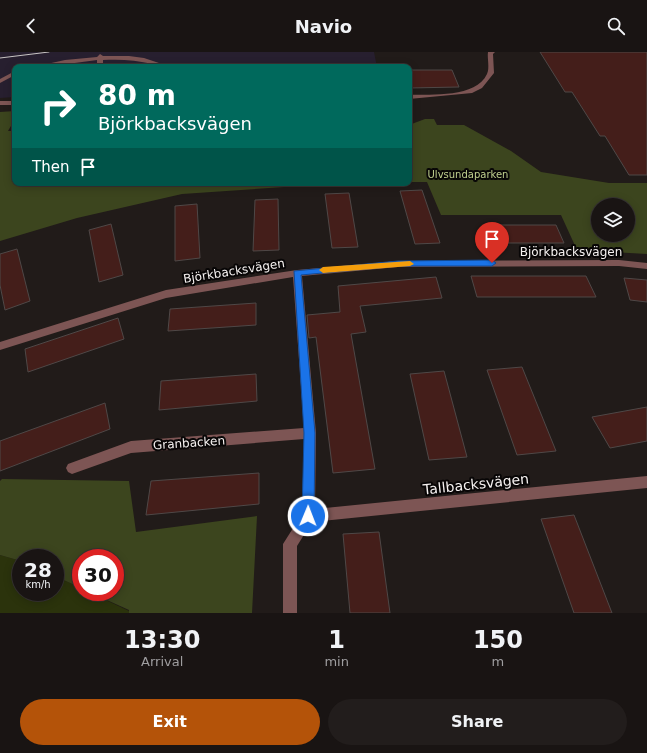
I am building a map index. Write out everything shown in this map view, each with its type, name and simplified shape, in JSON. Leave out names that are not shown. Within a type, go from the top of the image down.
[{"type":"street","points":[[412,96],[456,94],[470,92],[480,87],[491,73],[491,53],[482,52]]},
{"type":"street","points":[[53,64],[100,56],[135,54],[152,60],[156,64]]},
{"type":"street","points":[[100,56],[100,64]]},
{"type":"street","points":[[0,81],[12,75]]},
{"type":"street","points":[[0,104],[12,103]]},
{"type":"street","name":"Björkbacksvägen","points":[[0,346],[166,294],[297,273],[398,264],[618,263],[647,266]]},
{"type":"street","points":[[290,613],[290,544],[308,516],[310,433],[297,273]]},
{"type":"street","name":"Granbacken","points":[[72,468],[131,447],[310,433]]},
{"type":"street","name":"Tallbacksvägen","points":[[308,516],[647,482]]},
{"type":"shaded area","points":[[0,52],[374,52],[376,64],[12,64],[12,97],[0,98]]},
{"type":"green space","points":[[12,111],[12,124],[8,131],[12,131],[12,186],[310,186],[182,194],[77,218],[0,241],[0,112]]},
{"type":"green space","name":"Ulvsundaparken","points":[[425,119],[434,119],[437,125],[464,125],[511,151],[541,172],[609,183],[647,183],[647,254],[577,250],[561,215],[441,215],[427,182],[412,182],[412,124]]},
{"type":"green space","points":[[2,479],[129,481],[136,532],[257,516],[252,613],[129,613],[129,610],[109,601],[124,601],[124,549],[72,549],[72,584],[64,580],[64,549],[12,549],[12,558],[0,555],[0,481]]},
{"type":"green space","points":[[0,555],[12,558],[12,601],[64,601],[64,580],[72,584],[72,601],[108,601],[129,611],[129,613],[0,613]]},
{"type":"building","points":[[540,52],[647,52],[647,175],[629,175],[605,136],[600,136],[572,92],[565,92]]},
{"type":"building","points":[[412,70],[452,70],[459,87],[412,88]]},
{"type":"building","points":[[422,190],[440,243],[415,244],[400,191]]},
{"type":"building","points":[[349,193],[358,247],[332,248],[325,194]]},
{"type":"building","points":[[278,199],[279,250],[253,251],[255,200]]},
{"type":"building","points":[[197,204],[200,258],[175,261],[175,206]]},
{"type":"building","points":[[111,224],[123,275],[99,282],[89,230]]},
{"type":"building","points":[[484,225],[556,225],[564,243],[489,243]]},
{"type":"building","points":[[17,249],[30,301],[5,310],[0,285],[0,254]]},
{"type":"building","points":[[471,276],[586,276],[596,297],[477,297]]},
{"type":"building","points":[[436,277],[442,298],[360,306],[366,332],[351,334],[375,469],[333,473],[316,337],[309,338],[307,315],[340,312],[338,286]]},
{"type":"building","points":[[624,278],[647,280],[647,302],[630,300]]},
{"type":"building","points":[[256,303],[256,325],[168,331],[170,309]]},
{"type":"building","points":[[118,318],[124,339],[28,372],[25,349]]},
{"type":"building","points":[[522,367],[556,451],[517,455],[487,370]]},
{"type":"building","points":[[444,371],[467,457],[429,460],[410,374]]},
{"type":"building","points":[[256,374],[257,401],[159,410],[161,381]]},
{"type":"building","points":[[105,403],[110,429],[0,471],[0,441]]},
{"type":"building","points":[[647,407],[647,441],[610,448],[592,417]]},
{"type":"building","points":[[259,473],[259,504],[146,515],[151,481]]},
{"type":"building","points":[[574,515],[612,613],[574,613],[541,519]]},
{"type":"building","points":[[379,532],[390,613],[350,613],[343,534]]},
{"type":"tram line","points":[[0,58],[49,52]]},
{"type":"slow traffic","points":[[323,270],[410,264]]},
{"type":"route","points":[[308,516],[310,433],[297,273],[398,264],[492,263]]}]
